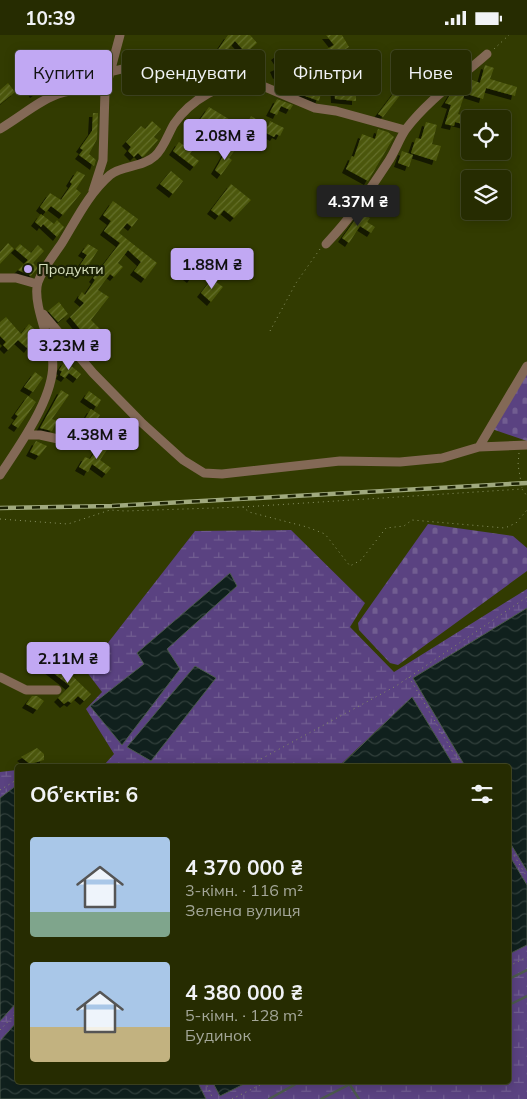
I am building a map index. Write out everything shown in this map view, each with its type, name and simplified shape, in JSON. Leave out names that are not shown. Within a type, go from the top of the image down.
[{"type":"street","points":[[112,58],[115,36]]},
{"type":"street","points":[[326,244],[347,222],[359,205],[389,161],[405,130],[424,109],[487,54]]},
{"type":"street","points":[[0,475],[27,435],[46,395],[53,358],[36,294],[38,284],[92,194],[111,174],[138,166],[155,156],[174,124],[197,100],[241,81],[264,85],[315,108],[336,111],[405,130]]},
{"type":"street","points":[[0,129],[36,103],[53,95]]},
{"type":"street","points":[[92,194],[103,160],[105,95]]},
{"type":"street","points":[[0,278],[16,279],[38,284]]},
{"type":"street","points":[[41,312],[93,373],[141,422],[182,460],[204,473],[232,473],[340,461],[400,462],[434,459],[479,447],[524,445]]},
{"type":"street","points":[[479,447],[527,366]]},
{"type":"street","points":[[27,435],[40,435],[81,444]]},
{"type":"street","points":[[0,677],[26,690],[57,690]]},
{"type":"path","points":[[487,54],[509,35]]},
{"type":"path","points":[[270,331],[296,283],[326,244]]},
{"type":"path","points":[[524,445],[518,465],[522,489],[527,496]]},
{"type":"path","points":[[0,519],[68,524],[110,509],[126,511],[242,507],[522,489]]},
{"type":"path","points":[[242,507],[249,512],[307,527],[325,534],[350,566],[361,560],[386,528],[404,526],[412,520],[506,528],[516,523],[527,510]]},
{"type":"path","points":[[252,764],[396,686],[527,597]]},
{"type":"path","points":[[409,677],[460,764]]},
{"type":"path","points":[[0,790],[15,781]]},
{"type":"path","points":[[511,850],[527,877]]},
{"type":"path","points":[[511,965],[527,957]]},
{"type":"path","points":[[0,1030],[15,1014]]},
{"type":"path","points":[[206,1084],[214,1099]]},
{"type":"path","points":[[232,1099],[262,1084]]},
{"type":"green space","points":[[527,373],[527,441],[492,429]]},
{"type":"green space","points":[[428,524],[513,536],[527,548],[527,571],[398,665],[390,663],[359,630],[358,623]]},
{"type":"green space","points":[[291,530],[365,603],[350,627],[394,672],[527,589],[527,608],[413,678],[464,764],[453,764],[412,697],[341,764],[105,764],[114,754],[86,709],[102,692],[86,671],[195,531]]},
{"type":"green space","points":[[15,770],[15,787],[0,798],[0,772]]},
{"type":"green space","points":[[511,844],[527,871],[527,885],[511,858]]},
{"type":"green space","points":[[527,945],[527,1099],[206,1099],[198,1084],[214,1084],[220,1096],[244,1084],[511,1084],[511,953]]},
{"type":"green space","points":[[15,1004],[15,1024],[0,1041],[0,1021]]},
{"type":"water","points":[[230,573],[237,586],[167,649],[180,669],[122,745],[90,706],[144,664],[137,653]]},
{"type":"water","points":[[527,608],[527,871],[511,844],[511,764],[464,764],[413,678]]},
{"type":"water","points":[[195,666],[216,678],[151,761],[127,747]]},
{"type":"water","points":[[412,697],[453,764],[342,764]]},
{"type":"water","points":[[15,787],[15,1004],[0,1021],[0,798]]},
{"type":"water","points":[[511,858],[527,885],[527,945],[511,953]]},
{"type":"water","points":[[15,1024],[15,1084],[198,1084],[206,1099],[0,1099],[0,1041]]},
{"type":"water","points":[[214,1084],[244,1084],[220,1096]]},
{"type":"building","points":[[228,35],[250,35],[257,43],[249,50],[243,50],[235,41],[227,50],[218,50]]},
{"type":"building","points":[[326,35],[342,35],[349,47],[344,50],[325,50],[334,45]]},
{"type":"building","points":[[485,65],[494,68],[490,79],[517,87],[515,96],[486,88],[483,99],[470,95],[472,80],[480,83]]},
{"type":"building","points":[[8,83],[15,92],[0,104],[0,90]]},
{"type":"building","points":[[302,95],[320,95],[319,101]]},
{"type":"building","points":[[335,95],[356,95],[356,101],[335,99]]},
{"type":"building","points":[[392,95],[400,95],[383,117],[378,114]]},
{"type":"building","points":[[450,95],[464,96],[458,114],[461,115],[461,124],[455,122],[454,126],[445,124],[451,105],[445,103]]},
{"type":"building","points":[[277,99],[293,105],[290,110],[281,106],[277,115],[270,112]]},
{"type":"building","points":[[209,107],[232,121],[220,139],[214,136],[207,146],[198,140],[207,127],[199,121]]},
{"type":"building","points":[[93,113],[98,113],[97,139],[89,154],[96,160],[94,166],[79,155],[83,150],[80,148],[92,131]]},
{"type":"building","points":[[251,116],[268,126],[270,121],[284,128],[280,136],[276,134],[274,137],[247,123]]},
{"type":"building","points":[[152,121],[161,129],[154,137],[158,140],[144,156],[142,157],[138,153],[134,157],[128,151],[131,147],[126,142],[141,126],[145,129]]},
{"type":"building","points":[[426,122],[437,125],[432,144],[441,146],[436,161],[411,153],[416,138],[421,139]]},
{"type":"building","points":[[378,129],[388,132],[394,137],[368,181],[346,169],[352,156],[354,157],[362,134],[375,139]]},
{"type":"building","points":[[179,142],[192,151],[190,154],[199,161],[194,167],[173,151]]},
{"type":"building","points":[[229,146],[235,150],[229,158],[232,160],[221,175],[215,170]]},
{"type":"building","points":[[402,151],[413,155],[409,167],[398,163]]},
{"type":"building","points":[[77,171],[85,175],[76,189],[81,193],[63,215],[51,206],[46,212],[40,207],[50,193],[61,200],[72,184],[70,182]]},
{"type":"building","points":[[171,171],[183,181],[173,194],[160,184]]},
{"type":"building","points":[[231,184],[251,200],[234,218],[224,210],[219,216],[211,210]]},
{"type":"building","points":[[113,201],[138,219],[132,227],[127,223],[119,233],[157,263],[145,279],[134,271],[141,262],[128,250],[118,263],[123,267],[114,277],[110,274],[98,290],[109,297],[91,320],[102,331],[93,345],[70,317],[84,303],[78,298],[82,292],[85,295],[95,280],[93,278],[120,243],[104,231],[111,221],[103,215]]},
{"type":"building","points":[[360,213],[370,218],[367,222],[375,227],[371,233],[360,226],[349,243],[342,238]]},
{"type":"building","points":[[41,214],[54,224],[57,220],[64,227],[57,237],[43,224],[41,227],[35,222]]},
{"type":"building","points":[[8,243],[14,249],[0,264],[0,252]]},
{"type":"building","points":[[20,244],[31,253],[38,245],[44,251],[33,263],[38,268],[31,276],[18,270],[28,260],[15,249]]},
{"type":"building","points":[[88,244],[98,250],[84,272],[78,268],[87,255],[82,252]]},
{"type":"building","points":[[187,259],[199,268],[191,279],[179,270]]},
{"type":"building","points":[[212,279],[223,287],[211,302],[201,293]]},
{"type":"building","points":[[59,302],[68,314],[58,322],[48,311]]},
{"type":"building","points":[[6,317],[21,334],[29,324],[39,333],[28,349],[18,340],[8,350],[3,345],[6,342],[0,336],[0,322]]},
{"type":"building","points":[[65,361],[81,374],[77,379],[69,373],[65,378],[60,375],[62,371],[59,370]]},
{"type":"building","points":[[35,372],[43,378],[33,392],[24,387]]},
{"type":"building","points":[[61,390],[69,395],[52,419],[57,421],[52,431],[40,428]]},
{"type":"building","points":[[89,391],[101,400],[97,407],[84,398]]},
{"type":"building","points":[[28,396],[36,402],[18,428],[12,424],[18,416],[15,414]]},
{"type":"building","points":[[91,409],[100,415],[92,428],[83,422]]},
{"type":"building","points":[[36,441],[47,446],[39,456],[30,452]]},
{"type":"building","points":[[102,442],[109,447],[100,460],[111,468],[106,474],[92,464],[88,472],[79,467],[85,457],[90,459]]},
{"type":"building","points":[[47,659],[66,670],[91,694],[84,701],[78,696],[71,703],[68,701],[64,704],[58,698],[70,686],[43,665]]},
{"type":"building","points":[[32,696],[37,696],[44,701],[37,710],[26,704]]},
{"type":"building","points":[[37,748],[44,754],[44,760],[30,764],[21,757]]},
{"type":"waterway","points":[[511,978],[527,970]]},
{"type":"waterway","points":[[511,1004],[527,996]]},
{"type":"waterway","points":[[269,1099],[296,1084]]},
{"type":"waterway","points":[[321,1099],[350,1084]]},
{"type":"waterway","points":[[350,1085],[359,1099]]},
{"type":"railway","points":[[0,508],[112,506],[527,483]]},
{"type":"place","name":"Продукти","points":[[28,269]]}]
